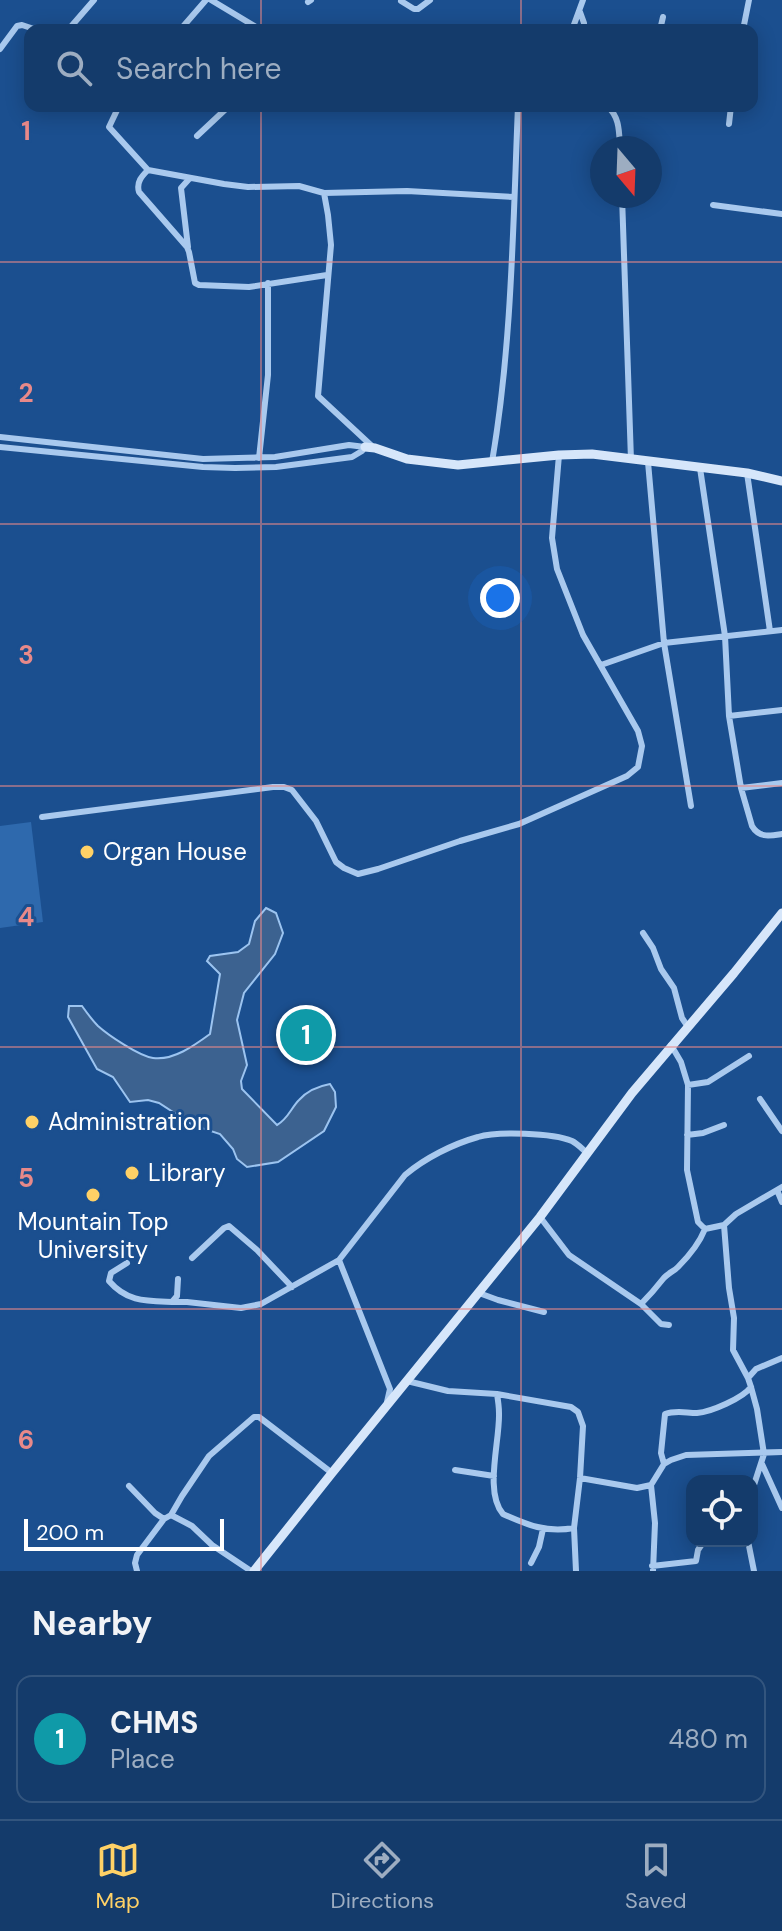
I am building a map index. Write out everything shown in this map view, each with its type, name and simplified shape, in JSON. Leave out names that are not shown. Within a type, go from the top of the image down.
[{"type":"street","points":[[73,24],[94,0]]},
{"type":"street","points":[[186,24],[208,0],[250,24]]},
{"type":"street","points":[[401,1],[418,9],[430,0]]},
{"type":"street","points":[[575,24],[583,0]]},
{"type":"street","points":[[744,24],[749,0]]},
{"type":"street","points":[[580,12],[584,24]]},
{"type":"street","points":[[661,24],[663,17]]},
{"type":"street","points":[[0,49],[17,26],[24,26]]},
{"type":"street","points":[[116,112],[109,127],[148,170],[248,187],[299,186],[324,193],[407,191],[514,197]]},
{"type":"street","points":[[197,136],[223,112]]},
{"type":"street","points":[[492,462],[508,336],[518,112]]},
{"type":"street","points":[[615,112],[619,136]]},
{"type":"street","points":[[729,124],[730,112]]},
{"type":"street","points":[[148,170],[138,185],[139,192],[188,249]]},
{"type":"street","points":[[190,178],[181,188],[195,283],[249,287],[327,275]]},
{"type":"street","points":[[324,193],[331,245],[318,396],[370,448]]},
{"type":"street","points":[[713,205],[782,214]]},
{"type":"street","points":[[622,208],[631,460]]},
{"type":"street","points":[[259,458],[268,375],[268,283]]},
{"type":"street","points":[[0,437],[203,459],[259,458],[349,445],[407,459],[458,465],[592,454],[747,473],[782,481]]},
{"type":"street","points":[[0,447],[243,469],[352,457],[370,448]]},
{"type":"street","points":[[42,817],[284,787],[292,790],[309,810],[336,862],[358,874],[519,824],[627,776],[638,767],[642,746],[638,731],[583,635],[555,563],[552,538],[559,455]]},
{"type":"street","points":[[648,462],[664,643],[691,806]]},
{"type":"street","points":[[700,468],[725,636],[729,716],[741,788],[755,832],[763,836],[782,834]]},
{"type":"street","points":[[747,473],[770,631]]},
{"type":"street","points":[[601,665],[664,643],[782,630]]},
{"type":"street","points":[[729,716],[782,710]]},
{"type":"street","points":[[741,788],[782,783]]},
{"type":"street","points":[[171,1515],[192,1526],[212,1545],[253,1571],[540,1217],[632,1093],[782,913]]},
{"type":"street","points":[[643,933],[674,988],[682,1018],[688,1027]]},
{"type":"street","points":[[671,1045],[681,1062],[688,1085],[687,1170],[698,1222],[705,1229]]},
{"type":"street","points":[[688,1085],[708,1082],[749,1056]]},
{"type":"street","points":[[760,1099],[782,1131]]},
{"type":"street","points":[[687,1135],[724,1125]]},
{"type":"street","points":[[127,1263],[111,1273],[109,1281],[135,1300],[241,1308],[261,1304],[339,1260],[405,1175],[416,1166],[464,1142],[494,1134],[538,1135],[568,1139],[587,1153]]},
{"type":"street","points":[[705,1229],[724,1225],[736,1214],[779,1188],[782,1202]]},
{"type":"street","points":[[540,1217],[569,1255],[641,1304],[661,1324],[669,1325]]},
{"type":"street","points":[[724,1225],[734,1318],[733,1350],[751,1387],[764,1454],[756,1475]]},
{"type":"street","points":[[192,1258],[229,1226],[292,1287]]},
{"type":"street","points":[[641,1304],[693,1252],[705,1229]]},
{"type":"street","points":[[339,1260],[390,1389],[384,1408]]},
{"type":"street","points":[[172,1302],[177,1296],[178,1279]]},
{"type":"street","points":[[479,1293],[544,1312]]},
{"type":"street","points":[[748,1378],[756,1369],[782,1358]]},
{"type":"street","points":[[407,1381],[448,1391],[497,1394],[571,1407],[578,1412],[583,1426],[574,1528],[576,1571]]},
{"type":"street","points":[[664,1464],[661,1453],[665,1414],[678,1411],[703,1413],[744,1394],[751,1387]]},
{"type":"street","points":[[497,1394],[499,1414],[494,1476],[499,1510],[543,1529],[557,1531],[574,1528]]},
{"type":"street","points":[[125,1571],[136,1567],[137,1555],[164,1519],[171,1515],[209,1456],[254,1417],[259,1417],[332,1473]]},
{"type":"street","points":[[580,1478],[637,1488],[648,1486],[664,1464],[686,1455],[782,1452]]},
{"type":"street","points":[[762,1464],[782,1508]]},
{"type":"street","points":[[455,1470],[494,1476]]},
{"type":"street","points":[[129,1486],[164,1519]]},
{"type":"street","points":[[648,1486],[653,1497],[655,1523],[652,1569],[696,1561],[700,1547]]},
{"type":"street","points":[[531,1563],[543,1529]]},
{"type":"street","points":[[749,1547],[754,1571]]},
{"type":"shaded area","points":[[31,822],[43,922],[0,928],[0,826]]},
{"type":"shaded area","points":[[266,908],[276,913],[283,933],[275,954],[244,993],[237,1020],[247,1065],[241,1081],[242,1089],[277,1125],[302,1097],[322,1086],[330,1084],[335,1092],[336,1107],[324,1131],[278,1162],[247,1167],[237,1159],[220,1134],[193,1125],[159,1103],[148,1100],[130,1102],[113,1077],[97,1069],[68,1017],[69,1006],[82,1006],[103,1030],[124,1045],[153,1058],[168,1057],[198,1043],[210,1034],[220,974],[207,961],[210,956],[238,952],[249,944],[255,921]]},
{"type":"place","name":"Organ House","points":[[87,852]]},
{"type":"place","name":"CHMS","points":[[306,1035]]},
{"type":"place","name":"Administration","points":[[32,1122]]},
{"type":"place","name":"Library","points":[[132,1173]]},
{"type":"place","name":"Mountain Top University","points":[[93,1195]]}]
